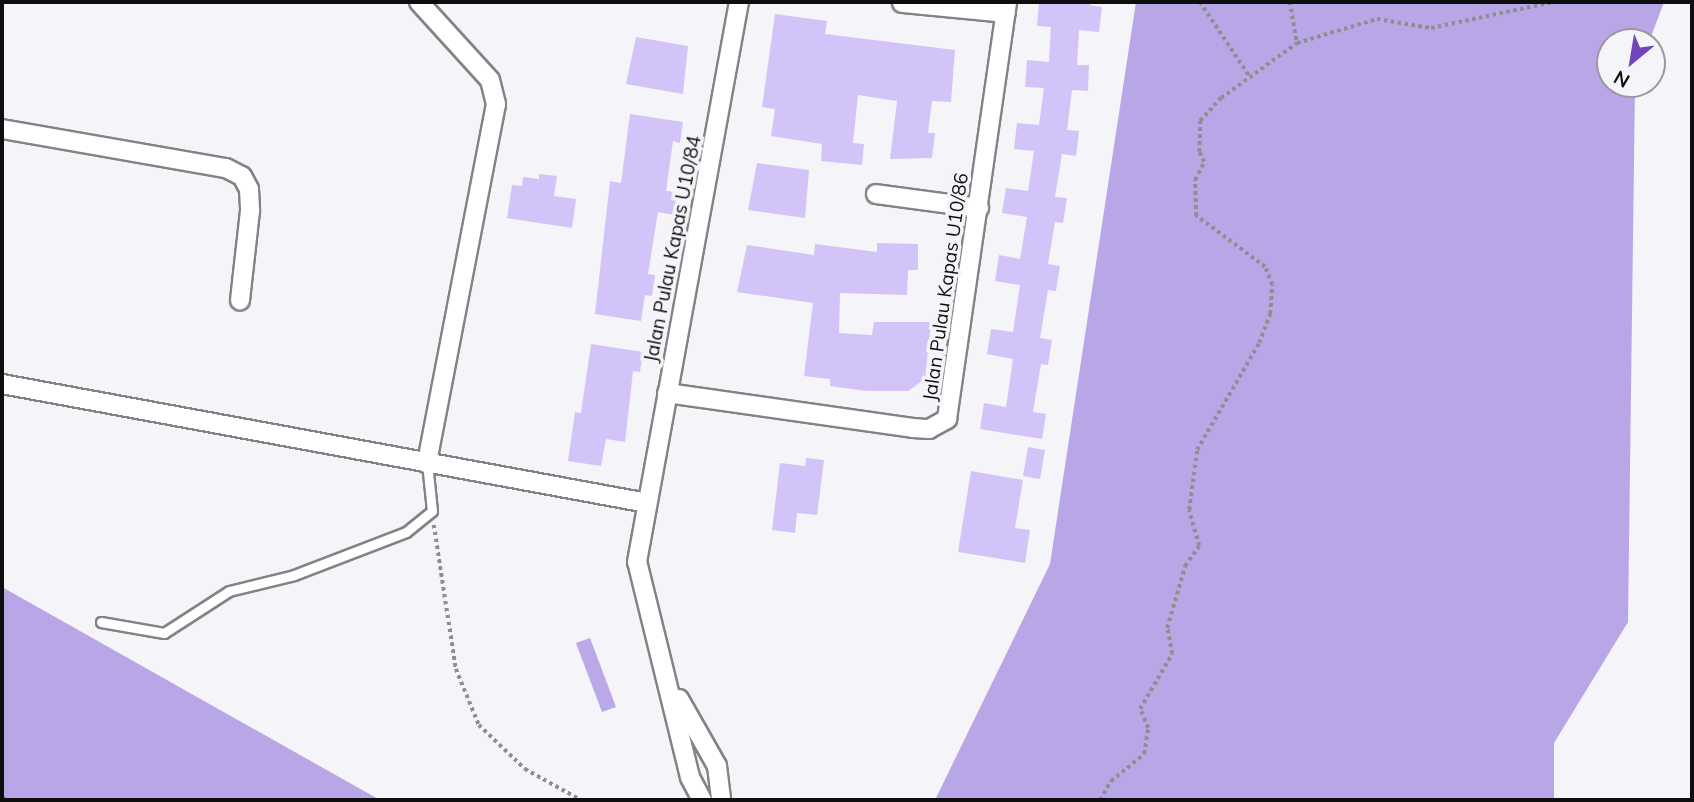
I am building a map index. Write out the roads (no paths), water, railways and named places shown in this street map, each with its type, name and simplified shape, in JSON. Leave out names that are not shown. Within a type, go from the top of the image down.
[{"type":"street","points":[[419,2],[490,80],[496,104],[427,463]]},
{"type":"street","name":"Jalan Pulau Kapas U10/84","points":[[670,684],[637,562],[739,2]]},
{"type":"street","points":[[902,3],[1007,7]]},
{"type":"street","name":"Jalan Pulau Kapas U10/86","points":[[667,393],[913,428],[938,426],[947,419],[952,406],[1007,7]]},
{"type":"street","points":[[2,129],[226,168],[242,176],[249,189],[250,211],[240,300]]},
{"type":"street","points":[[876,194],[979,208]]},
{"type":"street","points":[[2,384],[647,503]]},
{"type":"street","points":[[670,684],[690,777],[702,800]]},
{"type":"street","points":[[670,684],[717,766],[721,800]]},
{"type":"lane","points":[[101,622],[164,634],[229,591],[294,575],[406,533],[432,511],[427,463]]}]
